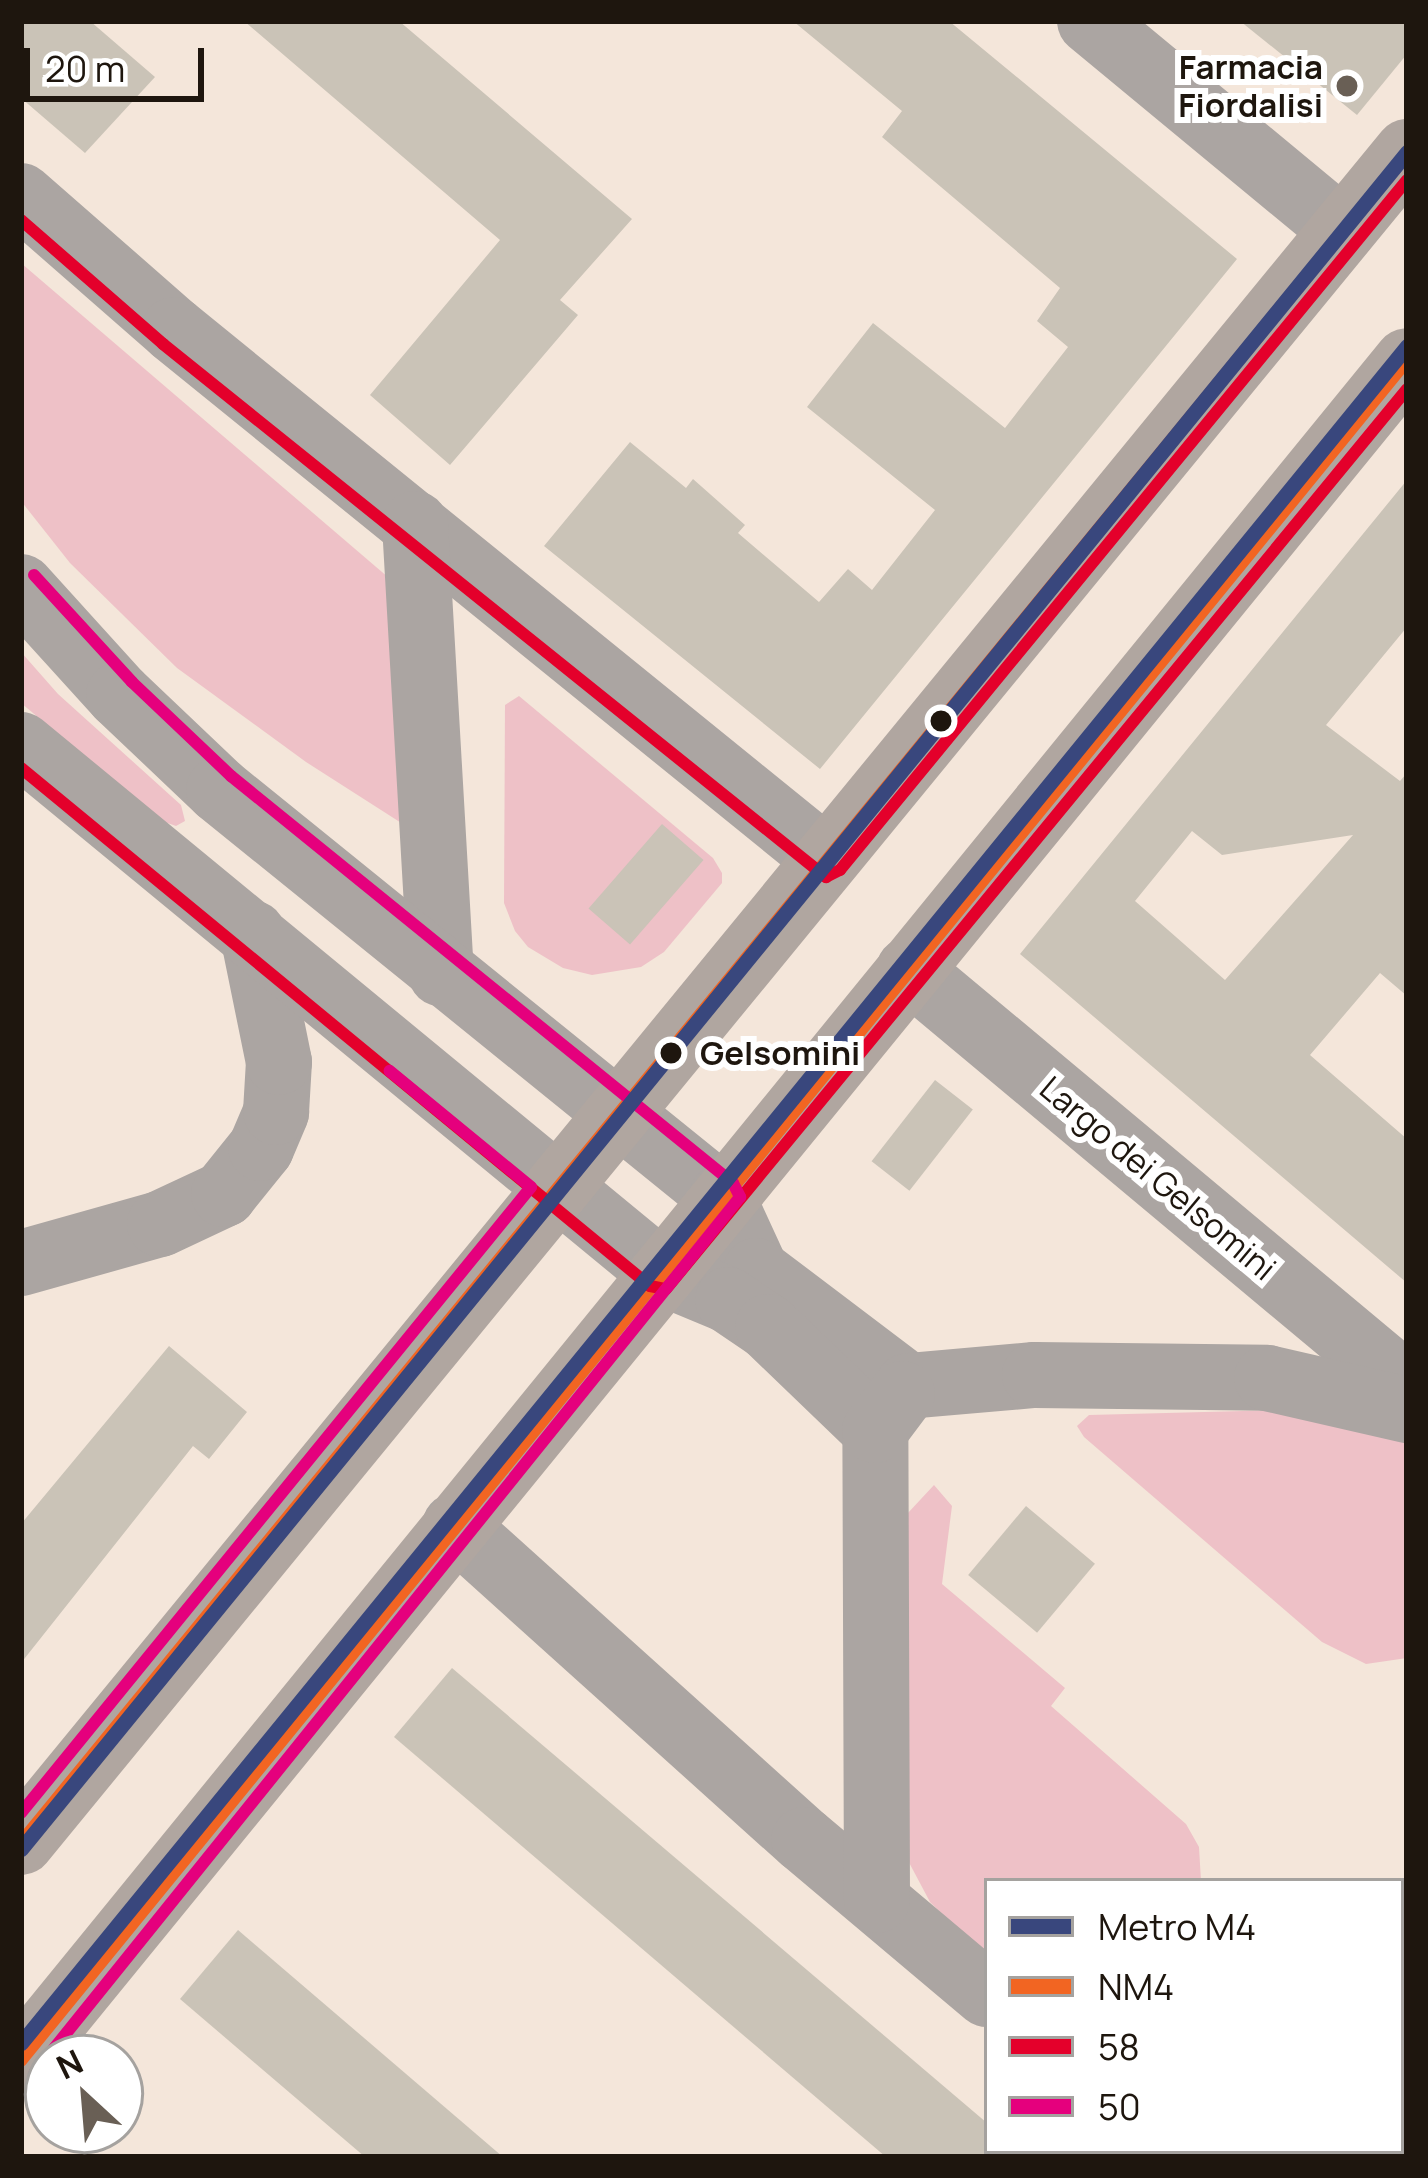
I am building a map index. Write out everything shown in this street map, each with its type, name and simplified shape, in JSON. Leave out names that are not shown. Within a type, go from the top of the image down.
[{"type":"main road","points":[[21,1842],[1407,152]]},
{"type":"main road","points":[[21,2061],[1407,361]]},
{"type":"street","points":[[1090,21],[1343,230]]},
{"type":"street","points":[[21,196],[173,329],[826,860]]},
{"type":"street","points":[[415,524],[441,973]]},
{"type":"street","points":[[21,587],[119,695],[219,790],[722,1197],[756,1271],[891,1408],[877,1900]]},
{"type":"street","points":[[21,745],[661,1272],[728,1300],[891,1408],[1035,1375],[1267,1378],[1407,1410]]},
{"type":"street","points":[[139,844],[204,825],[217,810],[219,790]]},
{"type":"street","points":[[21,1263],[160,1224],[224,1194],[261,1148],[275,1112],[279,1062],[253,934]]},
{"type":"street","name":"Largo dei Gelsomini","points":[[909,970],[1407,1386]]},
{"type":"street","points":[[455,1526],[984,1991]]},
{"type":"shaded area","points":[[21,263],[396,584],[406,826],[306,762],[177,668],[70,563],[21,501]]},
{"type":"shaded area","points":[[21,652],[58,694],[181,805],[185,821],[176,826],[162,821],[21,703]]},
{"type":"shaded area","points":[[519,696],[713,858],[722,873],[722,883],[664,952],[641,967],[592,975],[563,968],[528,947],[515,931],[504,903],[505,705]]},
{"type":"shaded area","points":[[1315,1409],[1407,1441],[1407,1658],[1366,1664],[1322,1642],[1084,1437],[1077,1426],[1089,1415]]},
{"type":"shaded area","points":[[934,1485],[952,1506],[942,1584],[1065,1688],[1051,1706],[1186,1824],[1199,1847],[1201,1878],[984,1878],[984,1956],[930,1902],[904,1853],[894,1528]]},
{"type":"building","points":[[21,21],[90,21],[155,77],[85,153],[21,98]]},
{"type":"building","points":[[244,21],[399,21],[632,219],[560,300],[578,315],[450,465],[370,395],[500,240]]},
{"type":"building","points":[[793,21],[949,21],[1237,259],[820,769],[544,546],[630,442],[686,488],[693,479],[745,525],[738,533],[819,602],[848,569],[872,590],[935,510],[807,407],[873,323],[1005,428],[1068,347],[1037,321],[1060,288],[882,137],[902,111]]},
{"type":"building","points":[[1240,21],[1407,21],[1407,54],[1357,115]]},
{"type":"building","points":[[1407,480],[1407,627],[1326,725],[1400,781],[1407,773],[1407,996],[1380,973],[1310,1055],[1407,1139],[1407,1283],[1020,954]],"holes":[[[1192,831],[1222,855],[1353,835],[1225,980],[1135,901]]]},
{"type":"building","points":[[662,824],[704,860],[630,945],[589,909]]},
{"type":"building","points":[[935,1080],[973,1110],[909,1191],[872,1161]]},
{"type":"building","points":[[169,1346],[247,1412],[209,1459],[193,1446],[21,1663],[21,1524]]},
{"type":"building","points":[[1026,1506],[1095,1564],[1037,1633],[968,1575]]},
{"type":"building","points":[[452,1668],[984,2120],[987,2157],[886,2157],[394,1737]]},
{"type":"building","points":[[238,1930],[503,2157],[365,2157],[180,1999]]},
{"type":"metro line","name":"M4","points":[[21,1849],[1407,152]]},
{"type":"metro line","name":"M4","points":[[21,2043],[1407,346]]},
{"type":"transit line","name":"NM4","points":[[21,1842],[1407,152]]},
{"type":"transit line","name":"58","points":[[21,220],[163,344],[826,877],[840,870],[1407,180]]},
{"type":"transit line","name":"NM4","points":[[21,2061],[1407,361]]},
{"type":"transit line","name":"58","points":[[21,768],[650,1286],[666,1289],[1407,389]]},
{"type":"transit line","name":"50","points":[[34,575],[132,682],[231,776],[733,1183],[740,1197],[66,2034]]},
{"type":"transit line","name":"50","points":[[21,1813],[531,1187],[390,1071]]},
{"type":"place","name":"Farmacia Fiordalisi","points":[[1347,86]]},
{"type":"place","name":"Gelsomini","points":[[671,1053]]}]
